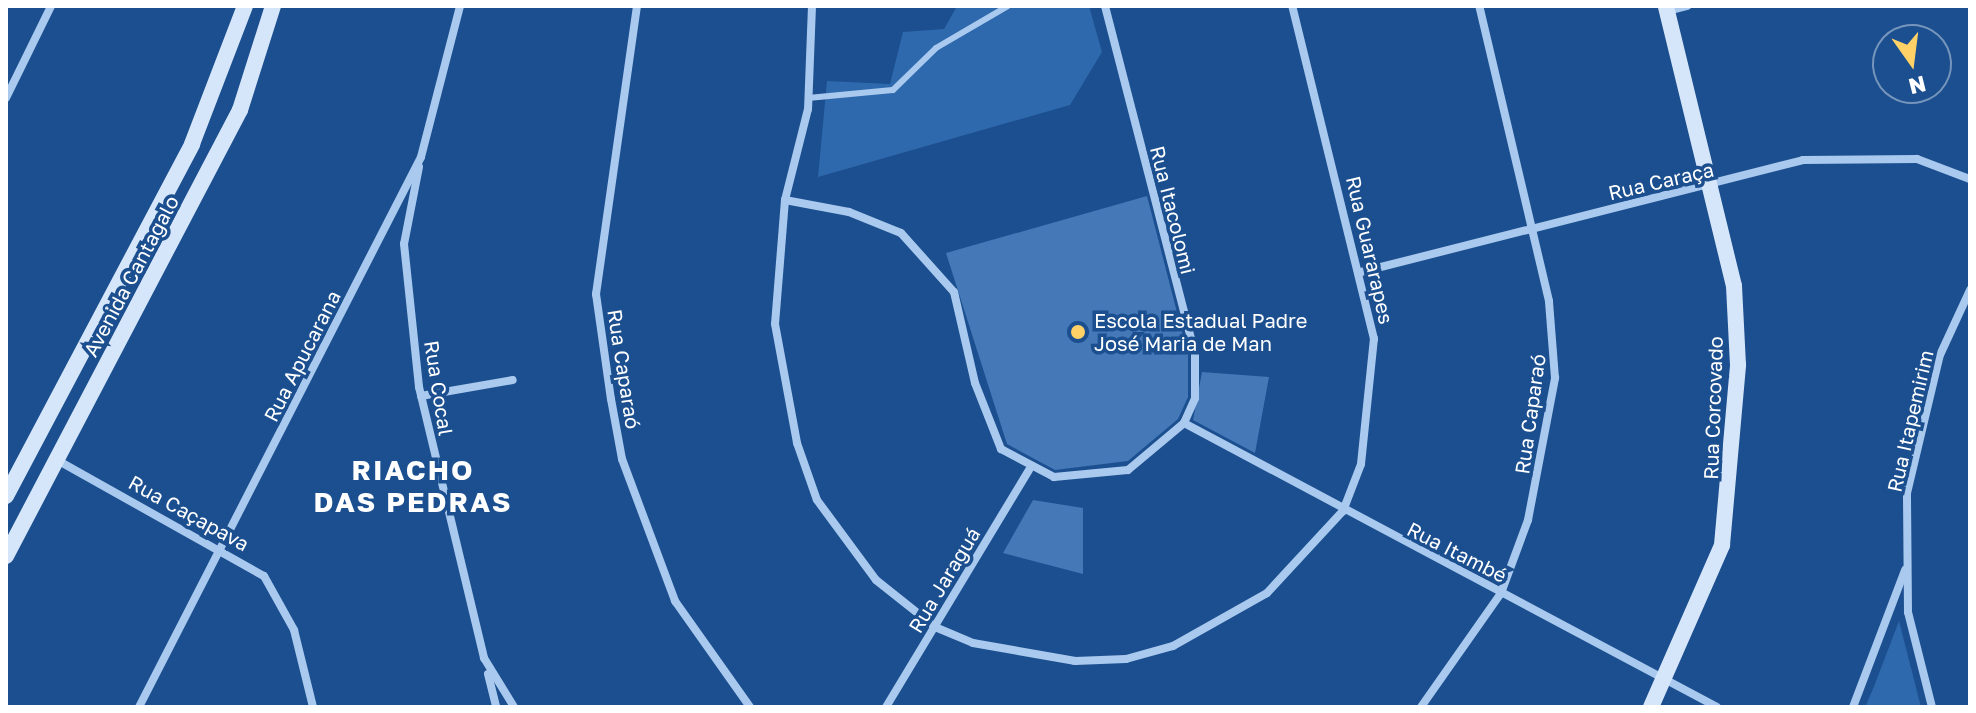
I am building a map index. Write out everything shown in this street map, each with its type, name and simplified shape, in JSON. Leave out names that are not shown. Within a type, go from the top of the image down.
[{"type":"street","points":[[6,98],[51,6]]},
{"type":"street","name":"Avenida Cantagalo","points":[[6,496],[192,144],[245,6]]},
{"type":"street","name":"Avenida Cantagalo","points":[[6,556],[240,110],[273,6]]},
{"type":"street","name":"Rua Apucarana","points":[[139,707],[223,549],[421,157],[460,6]]},
{"type":"street","name":"Rua Caparaó","points":[[637,6],[596,294],[611,399],[622,459],[675,601],[750,707]]},
{"type":"street","name":"Rua Guararapes","points":[[812,6],[808,98],[785,200],[775,324],[797,443],[843,542],[876,580],[935,627],[973,643],[1075,661],[1150,652],[1222,623],[1267,593],[1343,511],[1371,411],[1374,339],[1361,272],[1292,6]]},
{"type":"street","name":"Rua Itacolomi","points":[[1105,6],[1195,354],[1195,398],[1184,423]]},
{"type":"street","name":"Rua Caparaó","points":[[1421,707],[1501,593],[1528,520],[1555,378],[1556,341],[1479,6]]},
{"type":"street","points":[[1667,8],[1687,6]]},
{"type":"street","name":"Rua Corcovado","points":[[1651,707],[1667,684],[1722,545],[1733,460],[1734,286],[1667,8]]},
{"type":"street","name":"Rua Caraça","points":[[1361,272],[1803,160],[1870,154],[1917,159],[1970,179]]},
{"type":"street","name":"Rua Cocal","points":[[421,157],[404,244],[421,396],[484,658],[514,707]]},
{"type":"street","points":[[785,200],[849,212],[901,233],[954,292],[985,416],[1001,449],[1029,470],[1093,478],[1128,470],[1184,423]]},
{"type":"street","name":"Rua Itapemirim","points":[[1932,707],[1908,612],[1907,493],[1940,355],[1970,290]]},
{"type":"street","points":[[421,396],[513,380]]},
{"type":"street","name":"Rua Itambé","points":[[1184,423],[1667,684],[1717,707]]},
{"type":"street","name":"Rua Caçapava","points":[[57,460],[223,549],[276,591],[313,707]]},
{"type":"street","name":"Rua Jaraguá","points":[[886,707],[1029,470]]},
{"type":"street","name":"Rua Itapemirim","points":[[1853,707],[1906,565]]},
{"type":"street","points":[[484,658],[496,707]]},
{"type":"lane","points":[[808,98],[893,90],[936,48],[1008,6]]},
{"type":"shaded area","points":[[957,6],[1089,6],[1102,52],[1070,105],[818,177],[827,81],[890,84],[903,32],[944,29]]},
{"type":"shaded area","points":[[1899,621],[1921,707],[1865,707],[1873,689]]},
{"type":"building","points":[[1147,196],[1188,355],[1188,397],[1178,419],[1128,461],[1055,470],[1007,444],[946,253]]},
{"type":"building","points":[[1202,372],[1269,377],[1255,453],[1193,420]]},
{"type":"building","points":[[1033,500],[1083,508],[1083,574],[1003,553]]},
{"type":"place","name":"Escola Estadual Padre José Maria de Man","points":[[1078,332]]},
{"type":"district","name":"RIACHO DAS PEDRAS","points":[[413,486]]}]
